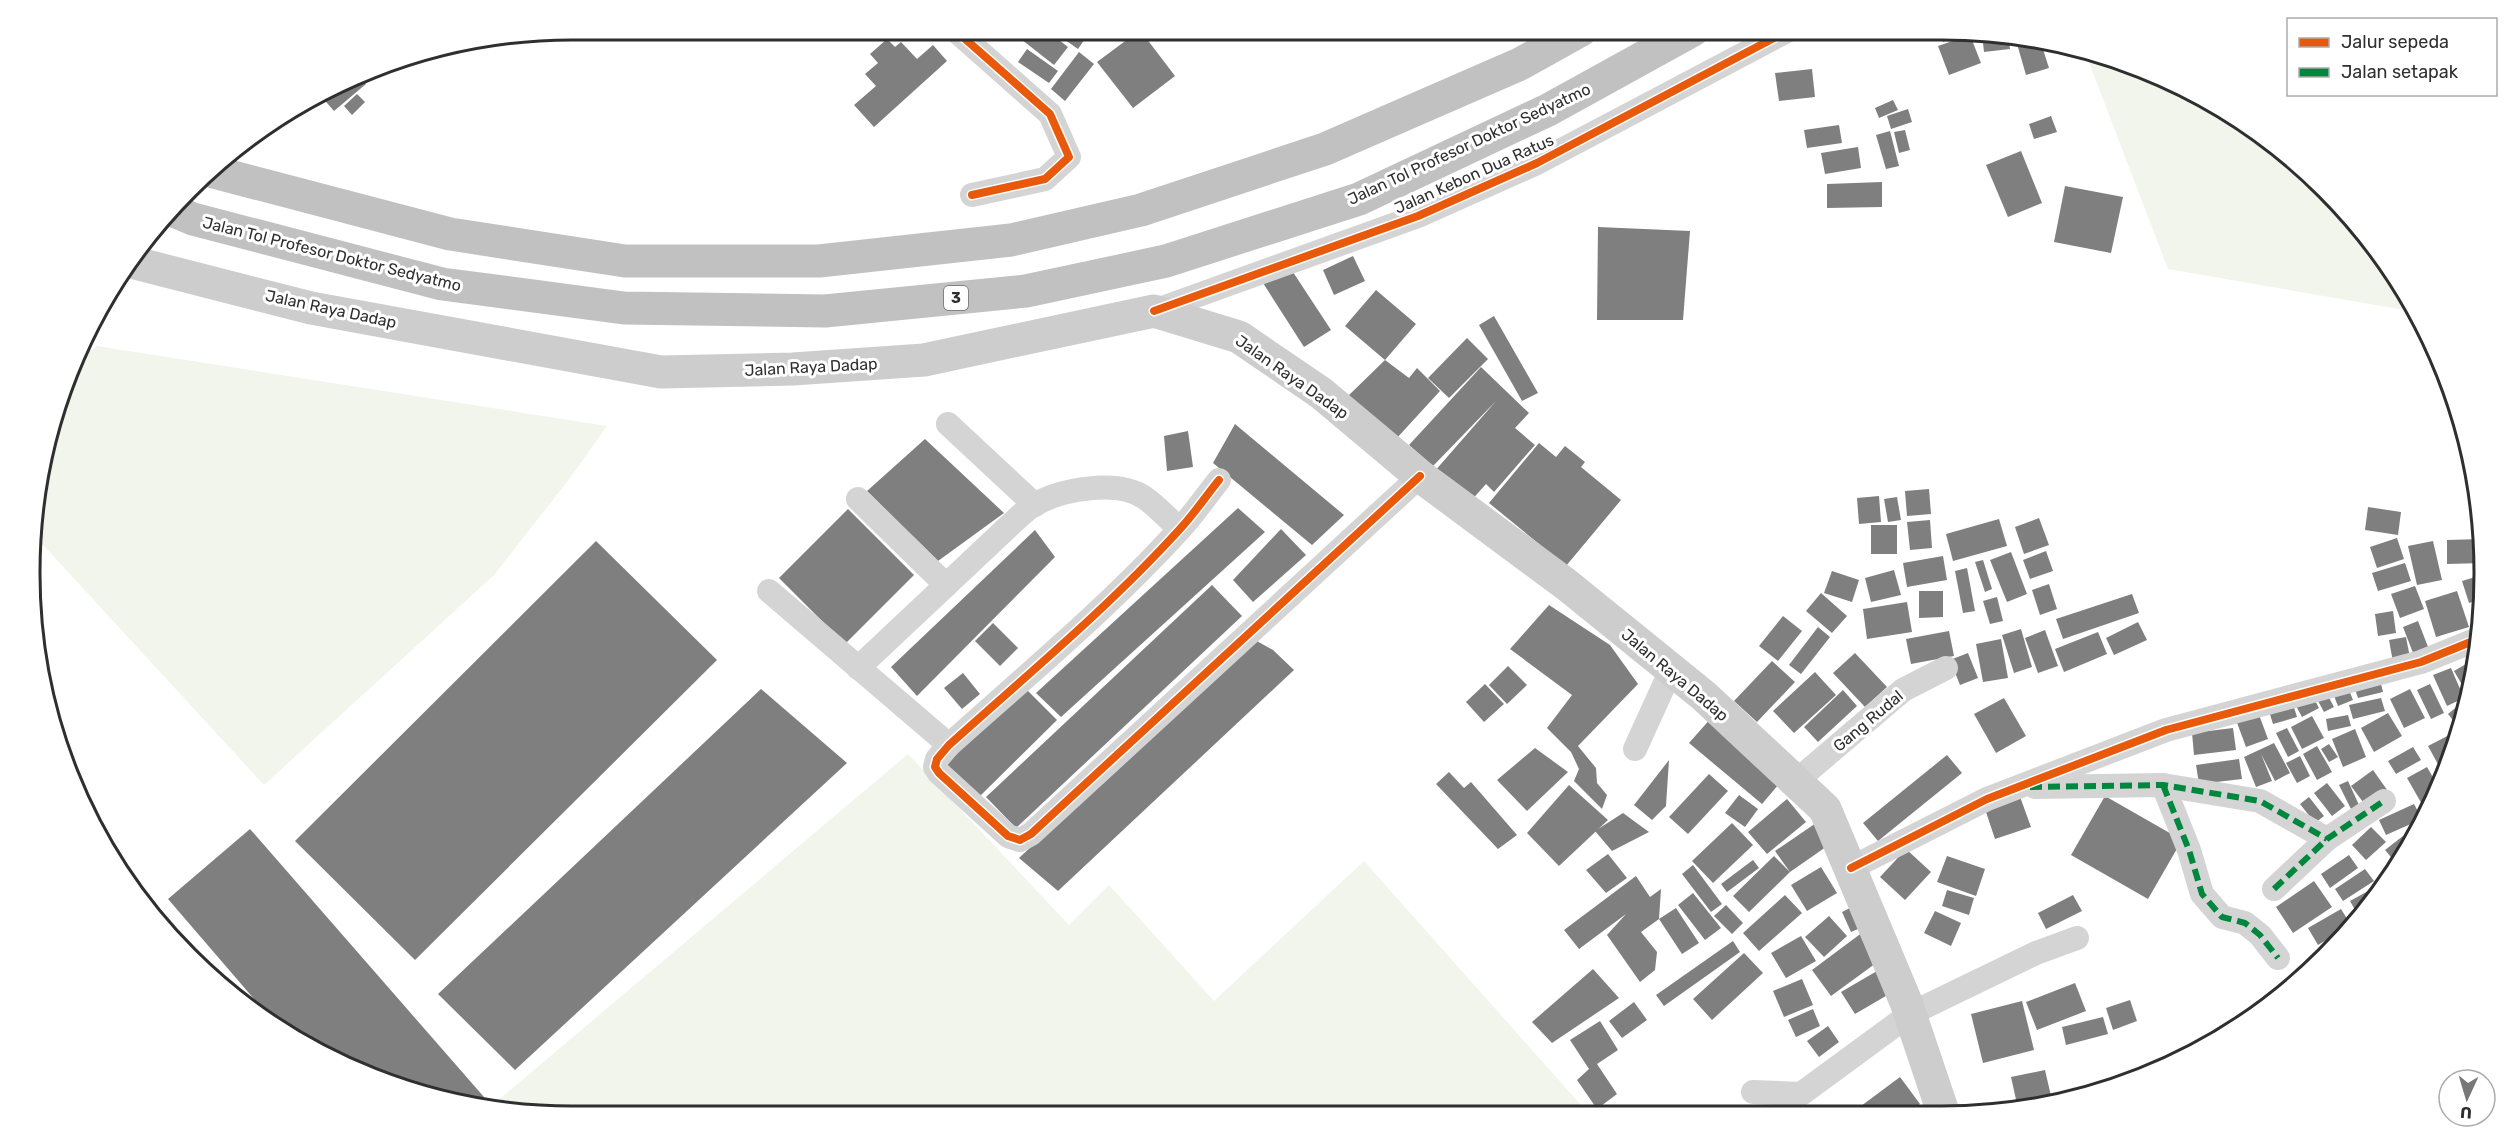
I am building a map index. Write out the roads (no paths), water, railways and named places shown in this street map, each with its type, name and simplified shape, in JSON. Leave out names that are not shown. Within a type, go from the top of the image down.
[{"type":"highway","points":[[221,174],[450,234],[613,259],[819,261],[1011,240],[1141,210],[1325,149],[1520,64],[1563,40]]},
{"type":"highway","name":"Jalan Tol Profesor Doktor Sedyatmo","points":[[180,214],[442,284],[624,308],[825,311],[1026,291],[1166,261],[1359,199],[1548,110],[1675,40]]},
{"type":"main road","name":"Jalan Raya Dadap","points":[[140,264],[311,308],[661,372],[793,369],[924,360],[1154,311],[1239,337],[1321,393],[1420,476],[1539,563],[1704,696],[1825,809],[1910,1014],[1941,1106]]},
{"type":"street","points":[[966,40],[1050,114],[1069,157],[1045,179],[972,195]]},
{"type":"street","name":"Jalan Kebon Dua Ratus","points":[[1154,311],[1418,216],[1526,168],[1664,98],[1771,40]]},
{"type":"street","points":[[948,424],[1035,505]]},
{"type":"street","points":[[1219,480],[1180,529],[1079,628],[949,745],[937,759],[935,767],[939,773],[1008,836],[1020,840],[1031,834],[1420,476]]},
{"type":"street","points":[[858,668],[945,585],[1035,505],[1071,492],[1095,487],[1125,490],[1144,497],[1180,529]]},
{"type":"street","points":[[858,500],[945,585]]},
{"type":"street","points":[[769,591],[949,745]]},
{"type":"street","points":[[1851,868],[1987,799],[2166,730],[2421,662],[2470,642]]},
{"type":"street","name":"Gang Rudal","points":[[1796,782],[1904,690],[1946,668]]},
{"type":"street","points":[[1635,749],[1671,670]]},
{"type":"street","points":[[2018,788],[2163,785],[2260,801],[2327,839]]},
{"type":"street","points":[[2163,785],[2202,894],[2222,917],[2245,922],[2260,935],[2278,958]]},
{"type":"street","points":[[2274,889],[2327,839],[2384,801]]},
{"type":"street","points":[[1753,1092],[1801,1094],[1910,1014],[2036,953],[2077,938]]}]
